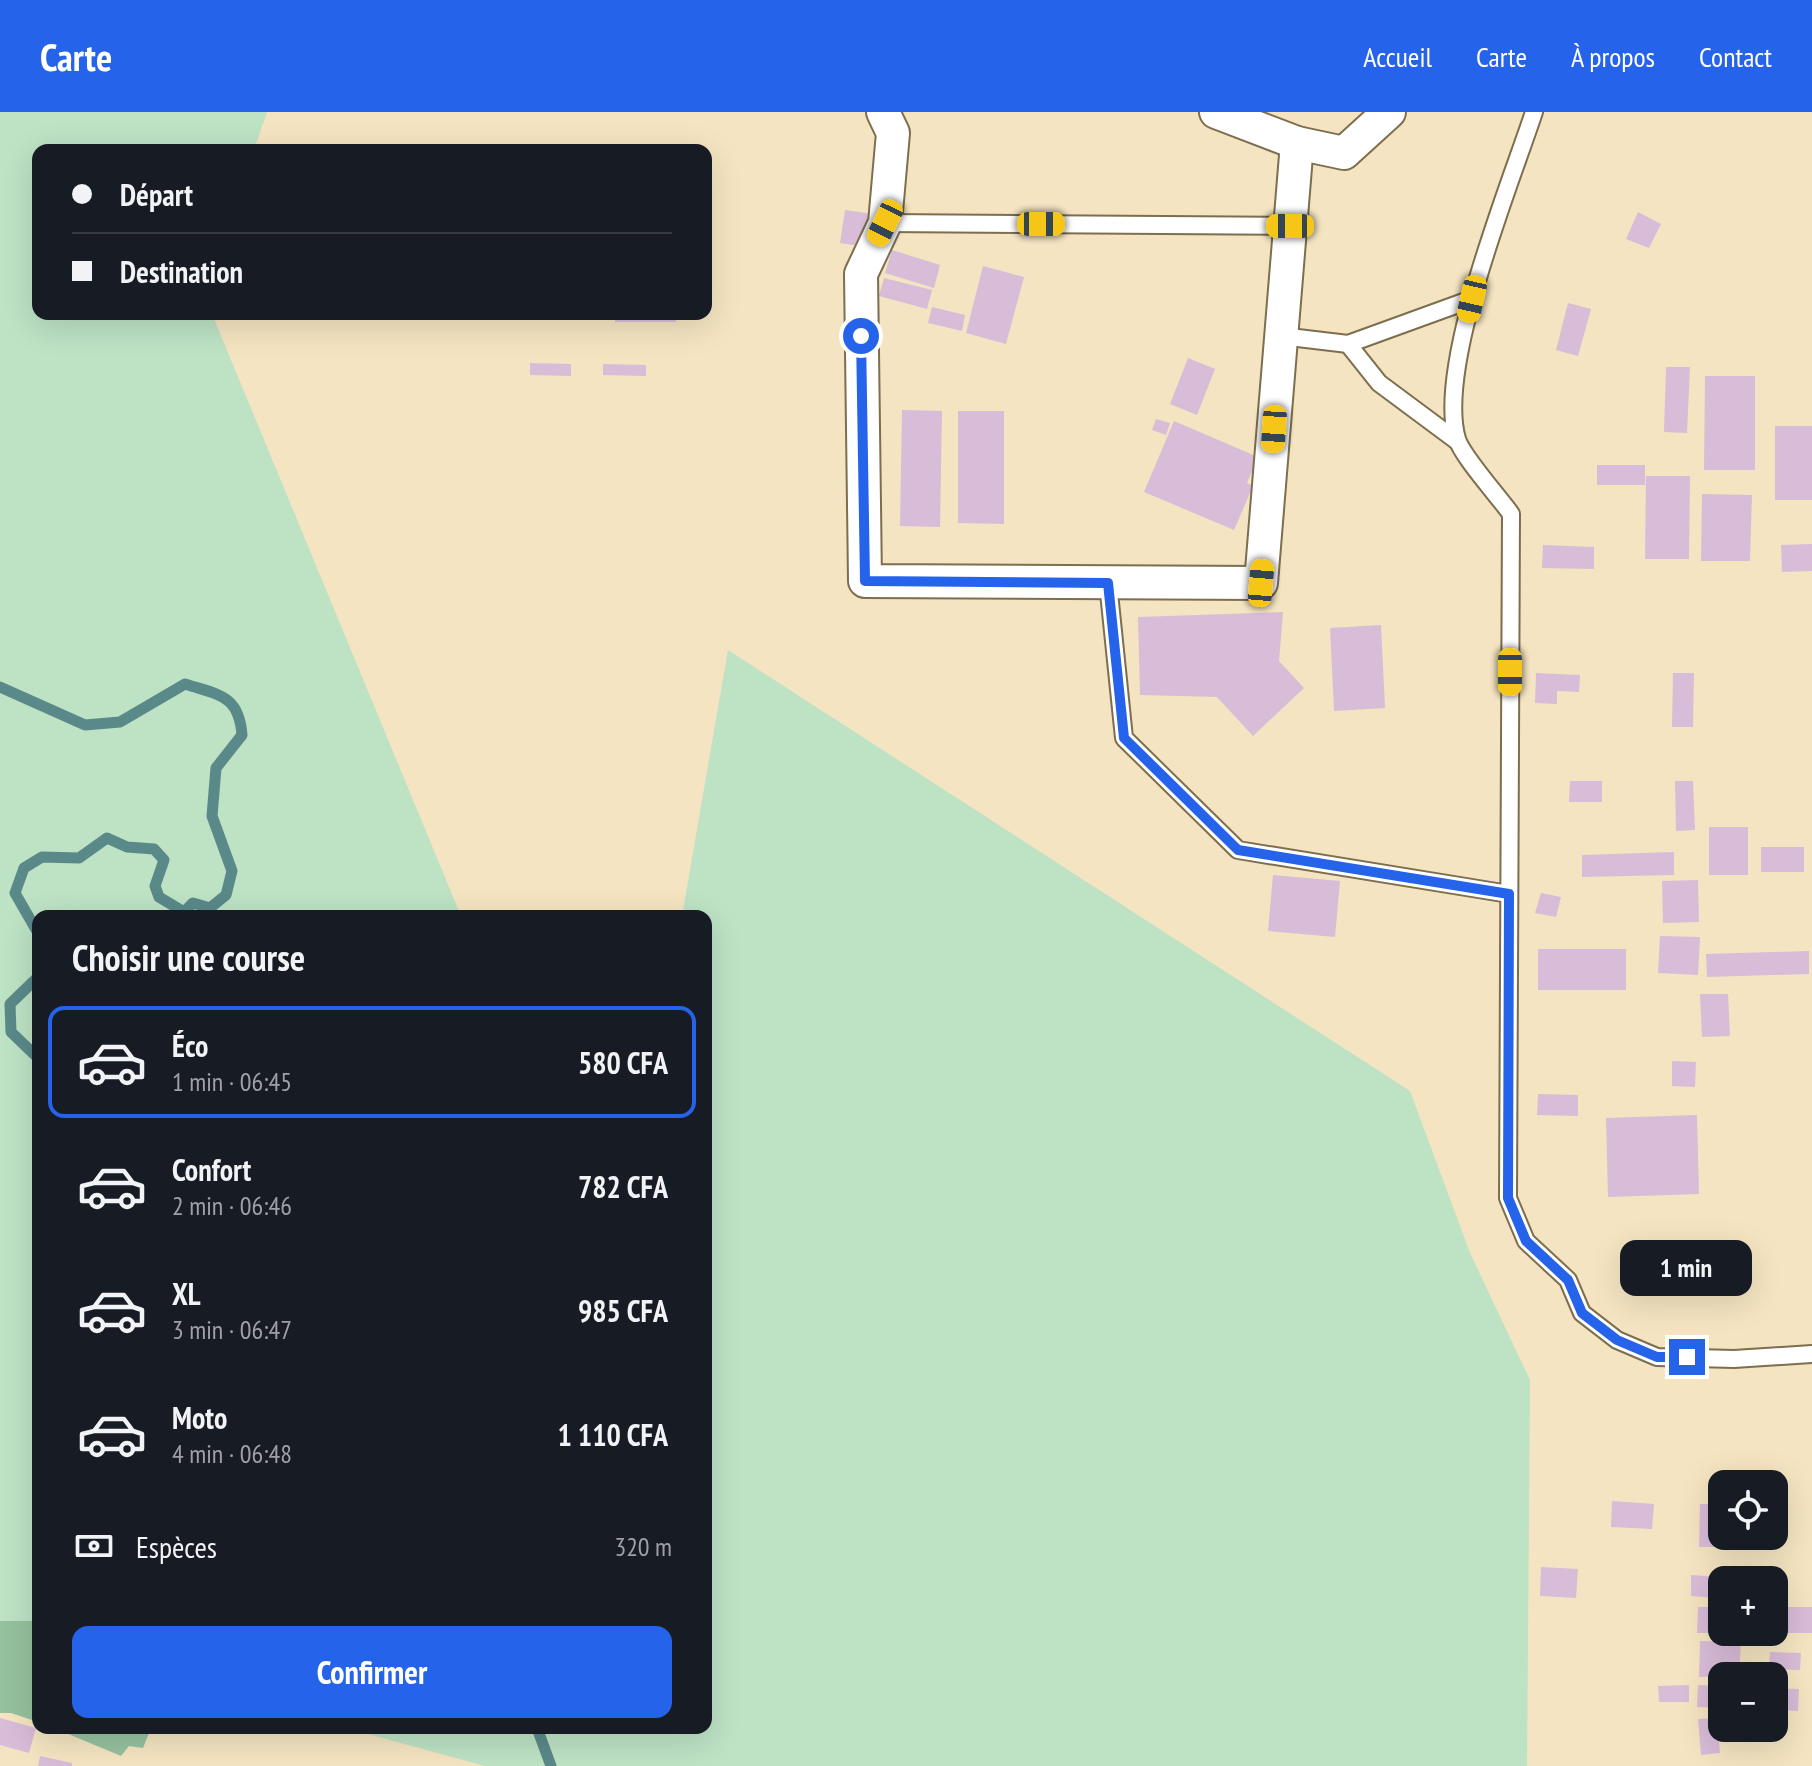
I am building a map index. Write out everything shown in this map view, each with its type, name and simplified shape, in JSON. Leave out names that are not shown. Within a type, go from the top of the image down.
[{"type":"street","points":[[883,112],[893,133],[885,223],[861,274],[865,581],[1261,583],[1297,143]]},
{"type":"street","points":[[1216,112],[1297,143],[1344,153],[1389,112]]},
{"type":"lane","points":[[1457,441],[1452,385],[1472,299],[1534,112]]},
{"type":"lane","points":[[885,223],[1290,226]]},
{"type":"lane","points":[[1281,336],[1348,344],[1472,299]]},
{"type":"lane","points":[[1348,344],[1379,383],[1457,441],[1511,514],[1508,1198],[1526,1241],[1568,1280],[1582,1313],[1617,1340],[1657,1357],[1734,1359],[1812,1354]]},
{"type":"lane","points":[[1108,583],[1124,738],[1238,850],[1509,894]]},
{"type":"green space","points":[[0,112],[267,112],[256,144],[32,144],[32,320],[214,320],[459,910],[32,910],[32,1621],[0,1621]]},
{"type":"green space","points":[[728,650],[1410,1091],[1470,1253],[1530,1380],[1527,1766],[485,1766],[368,1734],[712,1734],[712,910],[683,910]]},
{"type":"green space","points":[[0,1621],[32,1621],[32,1720],[0,1713]]},
{"type":"green space","points":[[68,1734],[149,1734],[143,1748],[129,1746],[121,1756]]},
{"type":"building","points":[[845,210],[873,214],[868,247],[840,243]]},
{"type":"building","points":[[1638,212],[1661,224],[1649,248],[1626,239]]},
{"type":"building","points":[[892,250],[940,265],[934,288],[885,273]]},
{"type":"building","points":[[983,266],[1024,277],[1006,344],[966,333]]},
{"type":"building","points":[[884,278],[932,290],[927,309],[879,296]]},
{"type":"building","points":[[1568,303],[1591,309],[1578,356],[1556,350]]},
{"type":"building","points":[[932,307],[965,315],[962,331],[928,323]]},
{"type":"building","points":[[615,320],[676,320],[676,322]]},
{"type":"building","points":[[1188,358],[1215,369],[1197,415],[1170,404]]},
{"type":"building","points":[[530,363],[571,364],[571,376],[530,375]]},
{"type":"building","points":[[603,364],[646,365],[646,376],[603,375]]},
{"type":"building","points":[[1666,367],[1690,367],[1687,433],[1664,432]]},
{"type":"building","points":[[1705,376],[1755,376],[1755,470],[1704,470]]},
{"type":"building","points":[[902,410],[942,411],[940,527],[900,526]]},
{"type":"building","points":[[958,411],[1004,411],[1004,524],[958,523]]},
{"type":"building","points":[[1156,419],[1170,423],[1166,435],[1152,430]]},
{"type":"building","points":[[1174,421],[1258,457],[1247,483],[1253,486],[1234,530],[1144,492]]},
{"type":"building","points":[[1775,426],[1812,426],[1812,500],[1775,500]]},
{"type":"building","points":[[1597,465],[1645,465],[1645,485],[1597,485]]},
{"type":"building","points":[[1646,476],[1690,476],[1689,559],[1645,559]]},
{"type":"building","points":[[1702,494],[1752,495],[1750,561],[1701,561]]},
{"type":"building","points":[[1812,544],[1812,571],[1782,572],[1781,545]]},
{"type":"building","points":[[1543,545],[1594,547],[1594,569],[1542,568]]},
{"type":"building","points":[[1283,612],[1279,661],[1304,688],[1253,736],[1217,697],[1140,695],[1138,617]]},
{"type":"building","points":[[1381,625],[1385,708],[1334,711],[1330,628]]},
{"type":"building","points":[[1536,673],[1580,675],[1579,692],[1557,691],[1557,704],[1535,703]]},
{"type":"building","points":[[1673,673],[1694,673],[1693,727],[1672,727]]},
{"type":"building","points":[[1570,781],[1602,781],[1602,802],[1569,802]]},
{"type":"building","points":[[1675,781],[1693,781],[1695,830],[1676,831]]},
{"type":"building","points":[[1709,827],[1748,827],[1748,875],[1709,875]]},
{"type":"building","points":[[1761,847],[1804,847],[1804,872],[1761,872]]},
{"type":"building","points":[[1674,852],[1674,875],[1582,877],[1582,855]]},
{"type":"building","points":[[1273,875],[1340,881],[1335,937],[1268,931]]},
{"type":"building","points":[[1698,880],[1699,922],[1663,923],[1662,881]]},
{"type":"building","points":[[1541,893],[1561,897],[1556,917],[1535,913]]},
{"type":"building","points":[[1660,936],[1700,937],[1698,975],[1658,973]]},
{"type":"building","points":[[1538,949],[1626,949],[1626,990],[1538,990]]},
{"type":"building","points":[[1809,951],[1809,974],[1707,977],[1706,954]]},
{"type":"building","points":[[1700,994],[1728,994],[1730,1036],[1702,1037]]},
{"type":"building","points":[[1672,1061],[1696,1062],[1695,1087],[1672,1086]]},
{"type":"building","points":[[1538,1094],[1578,1095],[1578,1116],[1537,1115]]},
{"type":"building","points":[[1697,1115],[1699,1194],[1608,1197],[1606,1118]]},
{"type":"building","points":[[1612,1501],[1654,1504],[1652,1529],[1611,1527]]},
{"type":"building","points":[[1700,1504],[1708,1504],[1708,1547],[1699,1547]]},
{"type":"building","points":[[1541,1567],[1578,1569],[1576,1598],[1540,1596]]},
{"type":"building","points":[[1691,1575],[1708,1576],[1708,1597],[1691,1596]]},
{"type":"building","points":[[1698,1607],[1708,1607],[1708,1633],[1697,1633]]},
{"type":"building","points":[[1788,1607],[1812,1607],[1812,1633],[1788,1633]]},
{"type":"building","points":[[1700,1641],[1708,1641],[1708,1646],[1741,1646],[1740,1662],[1708,1662],[1708,1677],[1699,1677]]},
{"type":"building","points":[[1770,1652],[1801,1653],[1800,1670],[1788,1670],[1788,1662],[1769,1662]]},
{"type":"building","points":[[1689,1685],[1689,1702],[1659,1702],[1658,1686]]},
{"type":"building","points":[[1698,1685],[1708,1685],[1708,1707],[1697,1707]]},
{"type":"building","points":[[1788,1689],[1799,1689],[1798,1711],[1788,1711]]},
{"type":"building","points":[[0,1718],[32,1727],[34,1734],[29,1753],[0,1745]]},
{"type":"building","points":[[1708,1718],[1708,1742],[1719,1742],[1720,1753],[1701,1755],[1698,1719]]},
{"type":"building","points":[[40,1756],[72,1763],[72,1766],[38,1766]]},
{"type":"waterway","points":[[0,687],[85,725],[120,722],[185,684],[217,694],[232,704],[242,735],[216,768],[212,816],[232,871],[226,895],[210,908],[193,903],[186,910]]},
{"type":"waterway","points":[[32,923],[15,893],[24,868],[42,857],[79,858],[107,838],[127,847],[154,849],[164,860],[155,886],[159,897],[181,910]]},
{"type":"waterway","points":[[32,983],[10,1004],[11,1032],[32,1052]]},
{"type":"waterway","points":[[539,1734],[551,1766]]},
{"type":"route","points":[[861,336],[865,581],[1108,583],[1124,738],[1238,850],[1509,894],[1508,1198],[1526,1241],[1568,1280],[1582,1313],[1617,1340],[1657,1357],[1687,1357]]}]
